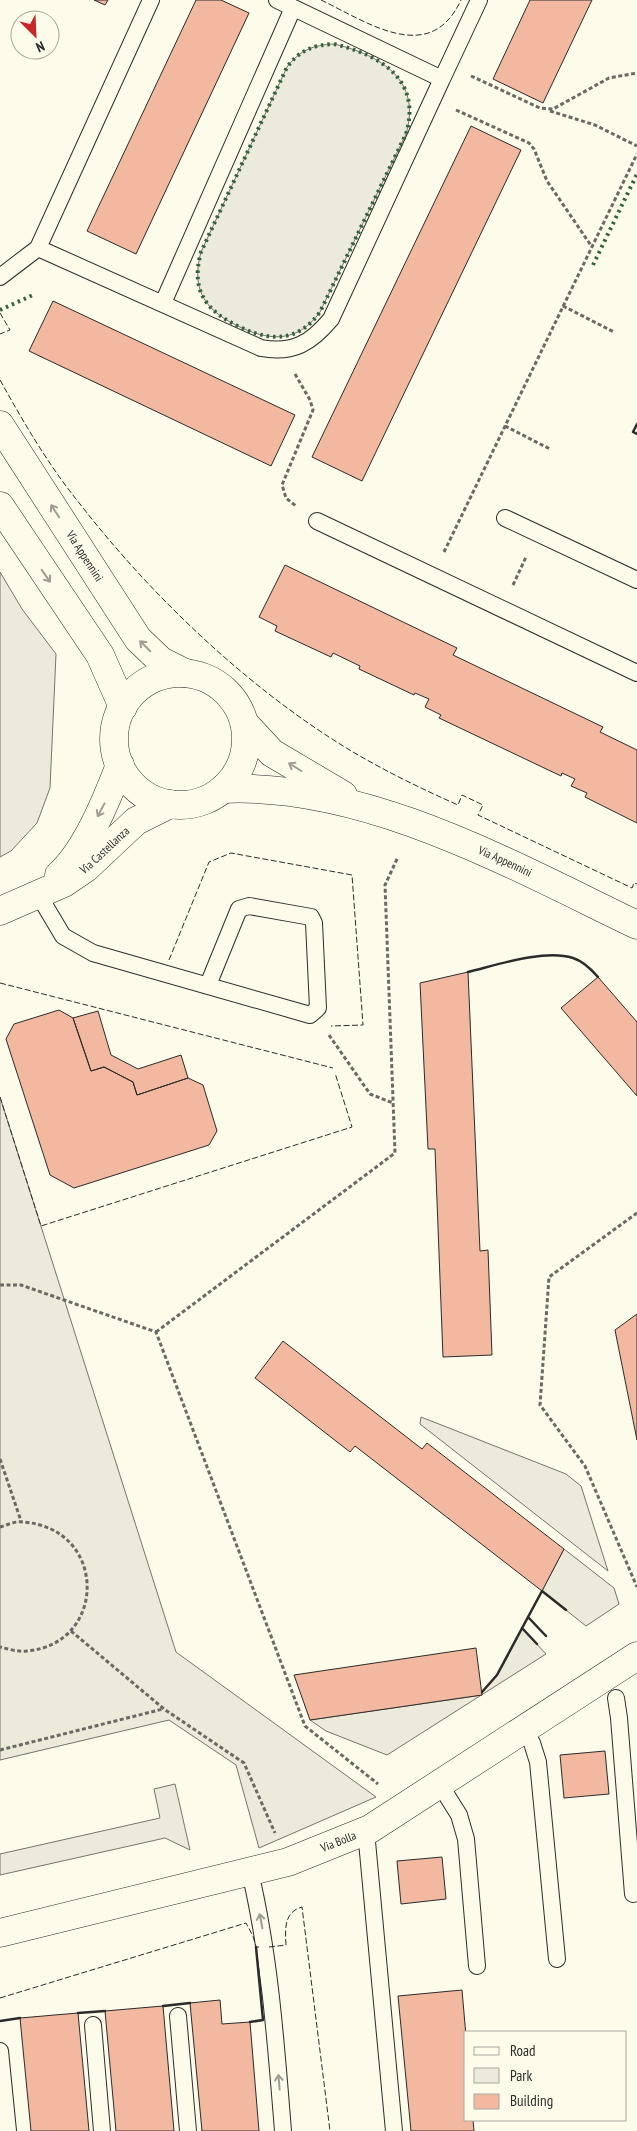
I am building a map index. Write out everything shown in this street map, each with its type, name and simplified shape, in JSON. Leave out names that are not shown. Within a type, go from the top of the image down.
[{"type":"street","name":"Via Appennini","points":[[0,425],[138,639],[161,661],[185,673],[207,678],[226,691],[240,710],[245,724],[246,740],[242,763],[234,777],[223,788]]},
{"type":"street","points":[[0,506],[100,655],[123,707]]},
{"type":"street","name":"Via Appennini","points":[[123,707],[133,693],[153,679],[168,674],[185,673]]},
{"type":"street","name":"Via Castellanza","points":[[123,707],[116,722],[114,740],[120,766],[128,780],[140,791],[154,799],[170,804],[186,804],[202,801],[223,788]]},
{"type":"street","name":"Via Appennini","points":[[245,724],[272,752],[368,809]]},
{"type":"street","name":"Via Castellanza","points":[[38,894],[64,870],[83,842],[109,795],[120,766]]},
{"type":"street","name":"Via Appennini","points":[[223,788],[263,788],[311,795],[368,809],[454,839],[637,925]]},
{"type":"street","name":"Via Castellanza","points":[[0,911],[64,883],[79,873],[136,821],[170,804]]},
{"type":"street","name":"Via Bolla","points":[[0,1933],[288,1862],[366,1831],[637,1656]]},
{"type":"lane","points":[[0,277],[38,248],[151,0]]},
{"type":"lane","points":[[277,0],[445,72]]},
{"type":"lane","points":[[38,248],[261,348],[277,351],[292,348],[308,341],[320,332],[331,319],[479,0]]},
{"type":"lane","points":[[163,303],[293,8]]},
{"type":"lane","points":[[505,518],[637,580]]},
{"type":"lane","points":[[317,520],[637,673]]},
{"type":"lane","points":[[38,894],[63,936],[93,953],[310,1015],[315,1013],[318,1008],[314,922],[311,917],[249,906],[239,909],[208,985]]},
{"type":"lane","points":[[616,1698],[633,1894]]},
{"type":"lane","points":[[524,1729],[532,1743],[538,1762],[557,1959]]},
{"type":"lane","points":[[440,1783],[459,1815],[466,1839],[477,1966]]},
{"type":"lane","points":[[366,1831],[394,2131]]},
{"type":"lane","points":[[250,1872],[269,1974],[283,2131]]},
{"type":"lane","points":[[178,2016],[188,2131]]},
{"type":"lane","points":[[93,2025],[102,2131]]},
{"type":"lane","points":[[0,2051],[8,2131]]},
{"type":"path","points":[[445,72],[540,108],[595,125],[637,146]]},
{"type":"path","points":[[547,110],[554,109],[610,78],[637,73]]},
{"type":"path","points":[[432,100],[529,143],[534,149],[547,181],[592,247]]},
{"type":"path","points":[[432,575],[637,154]]},
{"type":"path","points":[[563,306],[614,332]]},
{"type":"path","points":[[282,350],[310,400],[313,410],[282,485],[286,498],[292,504],[317,520]]},
{"type":"path","points":[[505,426],[550,449]]},
{"type":"path","points":[[502,608],[536,533]]},
{"type":"path","points":[[156,1332],[395,1153],[385,885],[398,857]]},
{"type":"path","points":[[315,1013],[370,1094],[393,1103]]},
{"type":"path","points":[[637,1213],[549,1277],[540,1405],[585,1466],[637,1586]]},
{"type":"path","points":[[0,1285],[21,1285],[64,1298],[156,1332],[305,1726],[378,1784]]},
{"type":"path","points":[[0,1458],[20,1521]]},
{"type":"path","points":[[0,1527],[20,1521],[46,1526],[67,1539],[82,1559],[88,1584],[84,1609],[71,1631],[50,1646],[25,1652],[0,1647]]},
{"type":"path","points":[[71,1631],[164,1709],[244,1763],[275,1833]]},
{"type":"path","points":[[0,1750],[164,1709]]},
{"type":"green space","points":[[334,44],[367,55],[382,63],[394,73],[403,85],[408,99],[409,115],[406,134],[320,312],[303,329],[285,336],[275,337],[253,333],[219,315],[204,299],[198,278],[201,252],[287,67],[297,56],[313,47]]},
{"type":"green space","points":[[0,572],[22,609],[56,654],[50,788],[37,823],[11,851],[0,857]]},
{"type":"green space","points":[[0,1097],[176,1652],[376,1797],[259,1848],[236,1765],[169,1720],[0,1760]]},
{"type":"green space","points":[[421,1417],[566,1474],[581,1486],[608,1571],[420,1424]]},
{"type":"green space","points":[[564,1549],[614,1588],[619,1604],[586,1626],[542,1591]]},
{"type":"green space","points":[[522,1628],[546,1654],[482,1695],[482,1692],[497,1675]]},
{"type":"green space","points":[[481,1695],[387,1755],[326,1731],[310,1720]]},
{"type":"green space","points":[[175,1784],[190,1850],[165,1838],[0,1875],[0,1854],[160,1818],[154,1789]]},
{"type":"building","points":[[94,0],[108,0],[105,5]]},
{"type":"building","points":[[196,0],[221,0],[249,13],[136,254],[87,231]]},
{"type":"building","points":[[530,0],[592,0],[543,103],[493,79]]},
{"type":"building","points":[[471,126],[521,150],[362,481],[312,457]]},
{"type":"building","points":[[53,301],[295,415],[271,466],[29,351]]},
{"type":"building","points":[[285,565],[457,648],[453,655],[603,727],[600,732],[637,750],[637,823],[585,797],[587,793],[571,786],[575,779],[562,773],[561,776],[439,718],[441,715],[425,707],[429,699],[415,693],[414,695],[359,669],[360,666],[333,653],[331,657],[275,631],[277,626],[259,617]]},
{"type":"building","points":[[468,972],[480,1251],[488,1250],[492,1355],[443,1357],[435,1149],[428,1149],[420,983]]},
{"type":"building","points":[[598,977],[637,1022],[637,1096],[561,1008]]},
{"type":"building","points":[[59,1010],[73,1018],[91,1071],[104,1067],[133,1082],[137,1095],[188,1078],[203,1085],[217,1131],[209,1145],[74,1188],[50,1175],[6,1039],[14,1024]]},
{"type":"building","points":[[98,1011],[111,1055],[138,1069],[181,1055],[188,1078],[137,1095],[133,1082],[104,1067],[91,1071],[73,1018]]},
{"type":"building","points":[[637,1314],[637,1440],[615,1330]]},
{"type":"building","points":[[283,1341],[422,1449],[427,1443],[564,1549],[542,1591],[355,1446],[350,1452],[255,1378]]},
{"type":"building","points":[[476,1648],[482,1695],[310,1720],[294,1675]]},
{"type":"building","points":[[605,1751],[609,1794],[564,1798],[560,1755]]},
{"type":"building","points":[[442,1857],[446,1899],[401,1904],[397,1861]]},
{"type":"building","points":[[462,1990],[466,2031],[464,2031],[464,2121],[473,2121],[474,2131],[411,2131],[398,1996]]},
{"type":"building","points":[[220,2000],[222,2024],[250,2022],[259,2131],[202,2131],[190,2003]]},
{"type":"building","points":[[163,2006],[174,2131],[116,2131],[105,2011]]},
{"type":"building","points":[[78,2013],[89,2131],[31,2131],[20,2018]]},
{"type":"hedge","points":[[334,44],[367,55],[382,63],[394,73],[403,85],[408,99],[409,115],[406,134],[320,312],[303,329],[285,336],[275,337],[253,333],[219,315],[204,299],[198,278],[201,252],[287,67],[297,56],[313,47],[334,44]]},
{"type":"hedge","points":[[593,265],[637,174]]},
{"type":"hedge","points":[[0,310],[33,295]]},
{"type":"fence","points":[[321,0],[377,27],[397,33],[415,35],[433,31],[448,20],[461,0]]},
{"type":"fence","points":[[0,313],[10,330],[0,334]]},
{"type":"fence","points":[[0,380],[47,459],[69,490],[109,539],[172,608],[241,672],[315,728],[353,752],[392,773],[458,805],[462,795],[483,805],[478,815],[632,888],[634,883],[637,884]]},
{"type":"fence","points":[[169,960],[209,862],[231,853],[352,875],[363,1025],[331,1026]]},
{"type":"fence","points":[[0,983],[333,1068]]},
{"type":"fence","points":[[0,1097],[41,1226],[352,1127],[335,1073]]},
{"type":"fence","points":[[269,1947],[286,1945],[286,1927],[289,1917],[296,1909],[302,1907],[330,2131]]},
{"type":"fence","points":[[0,1998],[246,1923],[256,1947],[259,1947]]},
{"type":"wall","points":[[637,424],[633,432],[637,434]]},
{"type":"wall","points":[[468,972],[520,959],[548,955],[573,958],[580,961],[598,977]]},
{"type":"wall","points":[[482,1692],[497,1675],[542,1591],[566,1610]]},
{"type":"wall","points":[[528,1617],[546,1636]]},
{"type":"wall","points":[[522,1628],[537,1644]]},
{"type":"wall","points":[[250,2022],[263,2020],[256,1947]]},
{"type":"wall","points":[[163,2006],[190,2003]]},
{"type":"wall","points":[[78,2013],[105,2011]]},
{"type":"wall","points":[[0,2021],[20,2018]]}]
